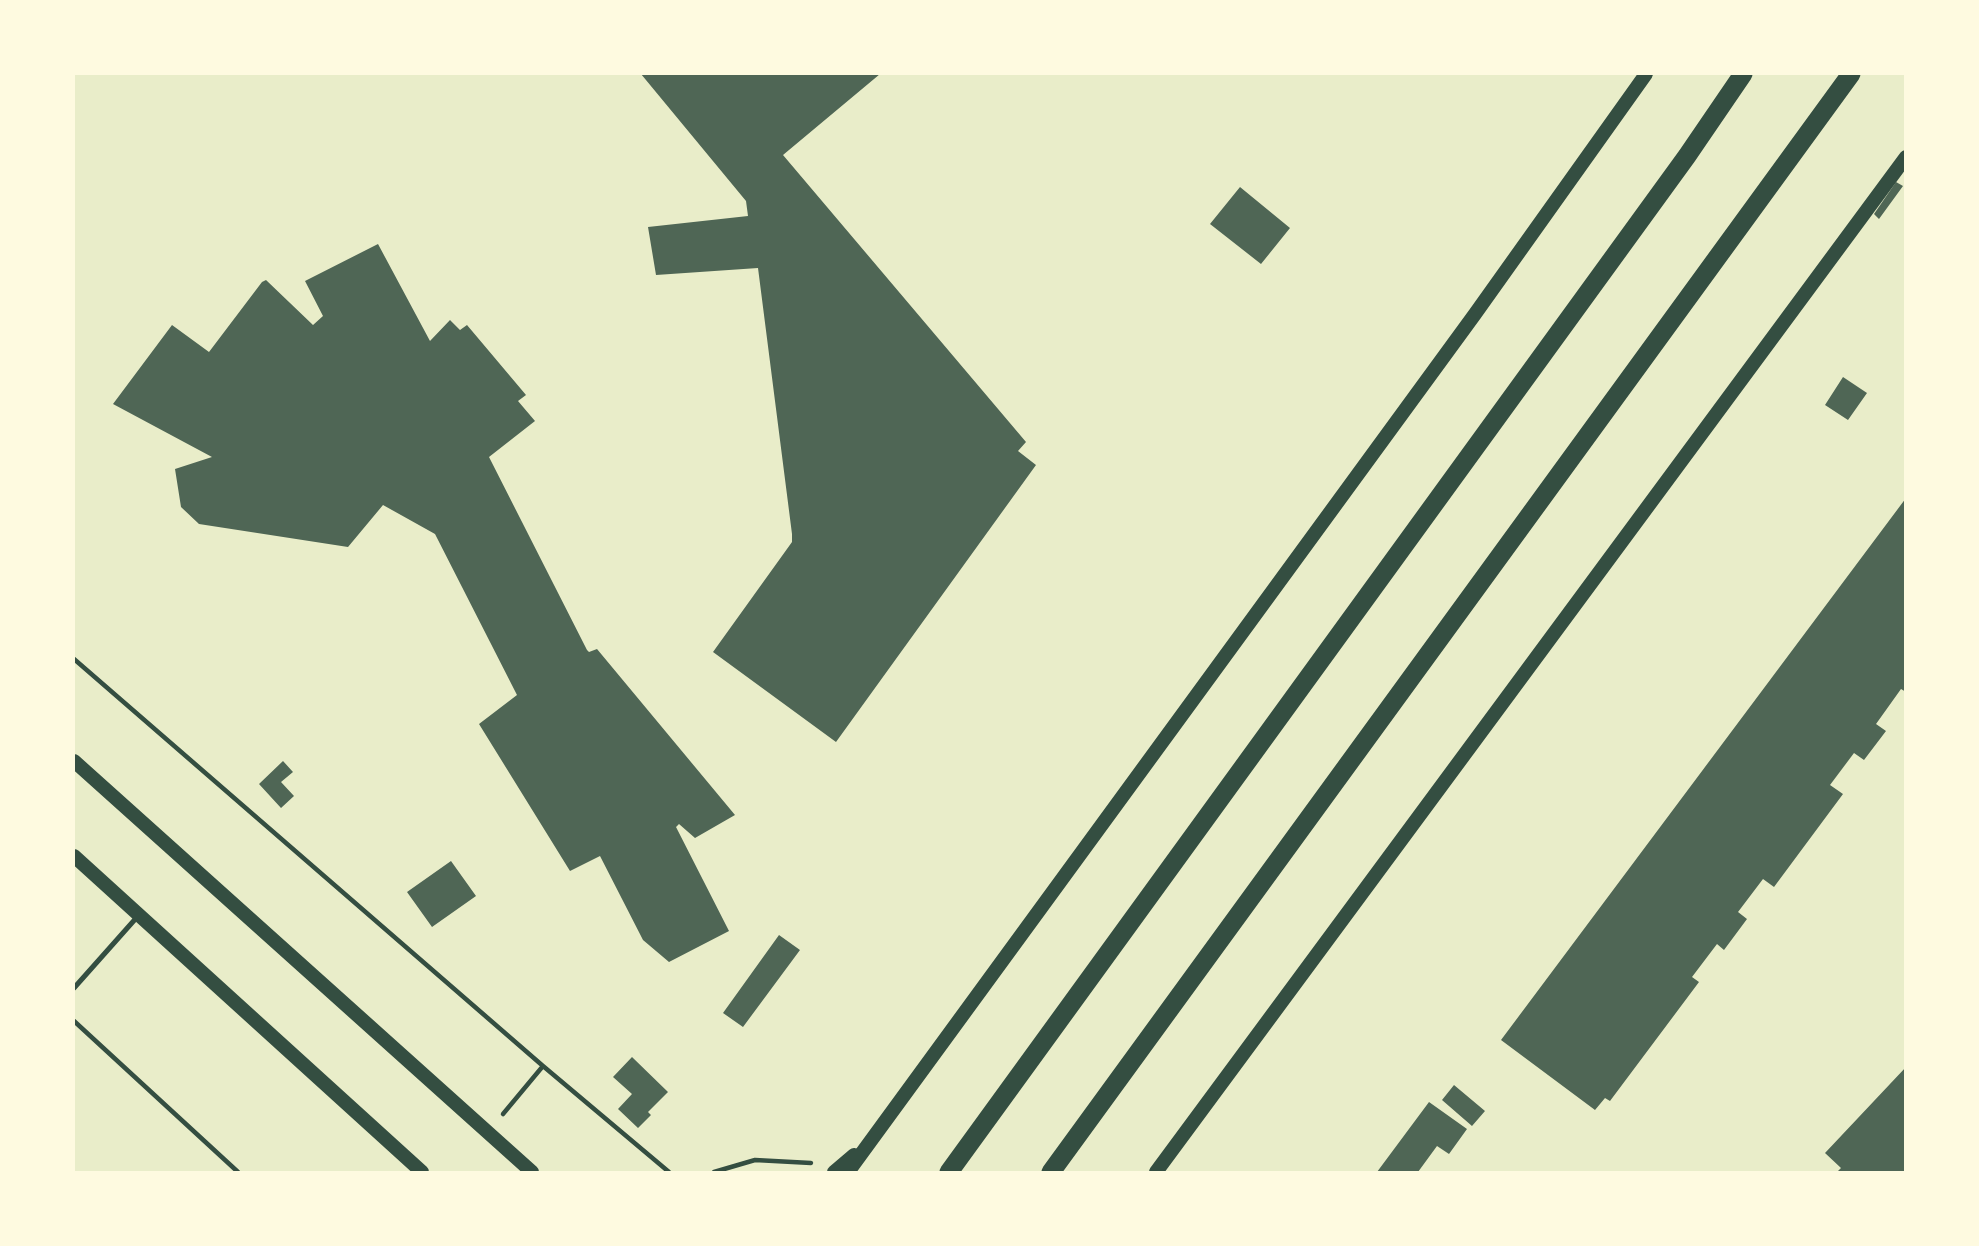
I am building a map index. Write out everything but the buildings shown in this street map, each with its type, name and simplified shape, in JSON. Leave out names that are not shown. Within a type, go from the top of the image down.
[{"type":"highway","points":[[948,1172],[1687,156],[1743,74]]},
{"type":"highway","points":[[1051,1172],[1851,74]]},
{"type":"main road","points":[[848,1172],[1475,314],[1646,74]]},
{"type":"main road","points":[[1156,1172],[1906,158]]},
{"type":"main road","points":[[74,761],[532,1172]]},
{"type":"main road","points":[[74,856],[422,1172]]},
{"type":"main road","points":[[834,1172],[873,1138]]},
{"type":"lane","points":[[74,988],[138,916]]},
{"type":"path","points":[[74,659],[669,1172]]},
{"type":"path","points":[[74,1021],[238,1172]]},
{"type":"path","points":[[487,1133],[543,1066]]},
{"type":"path","points":[[714,1172],[755,1160],[822,1163]]}]
